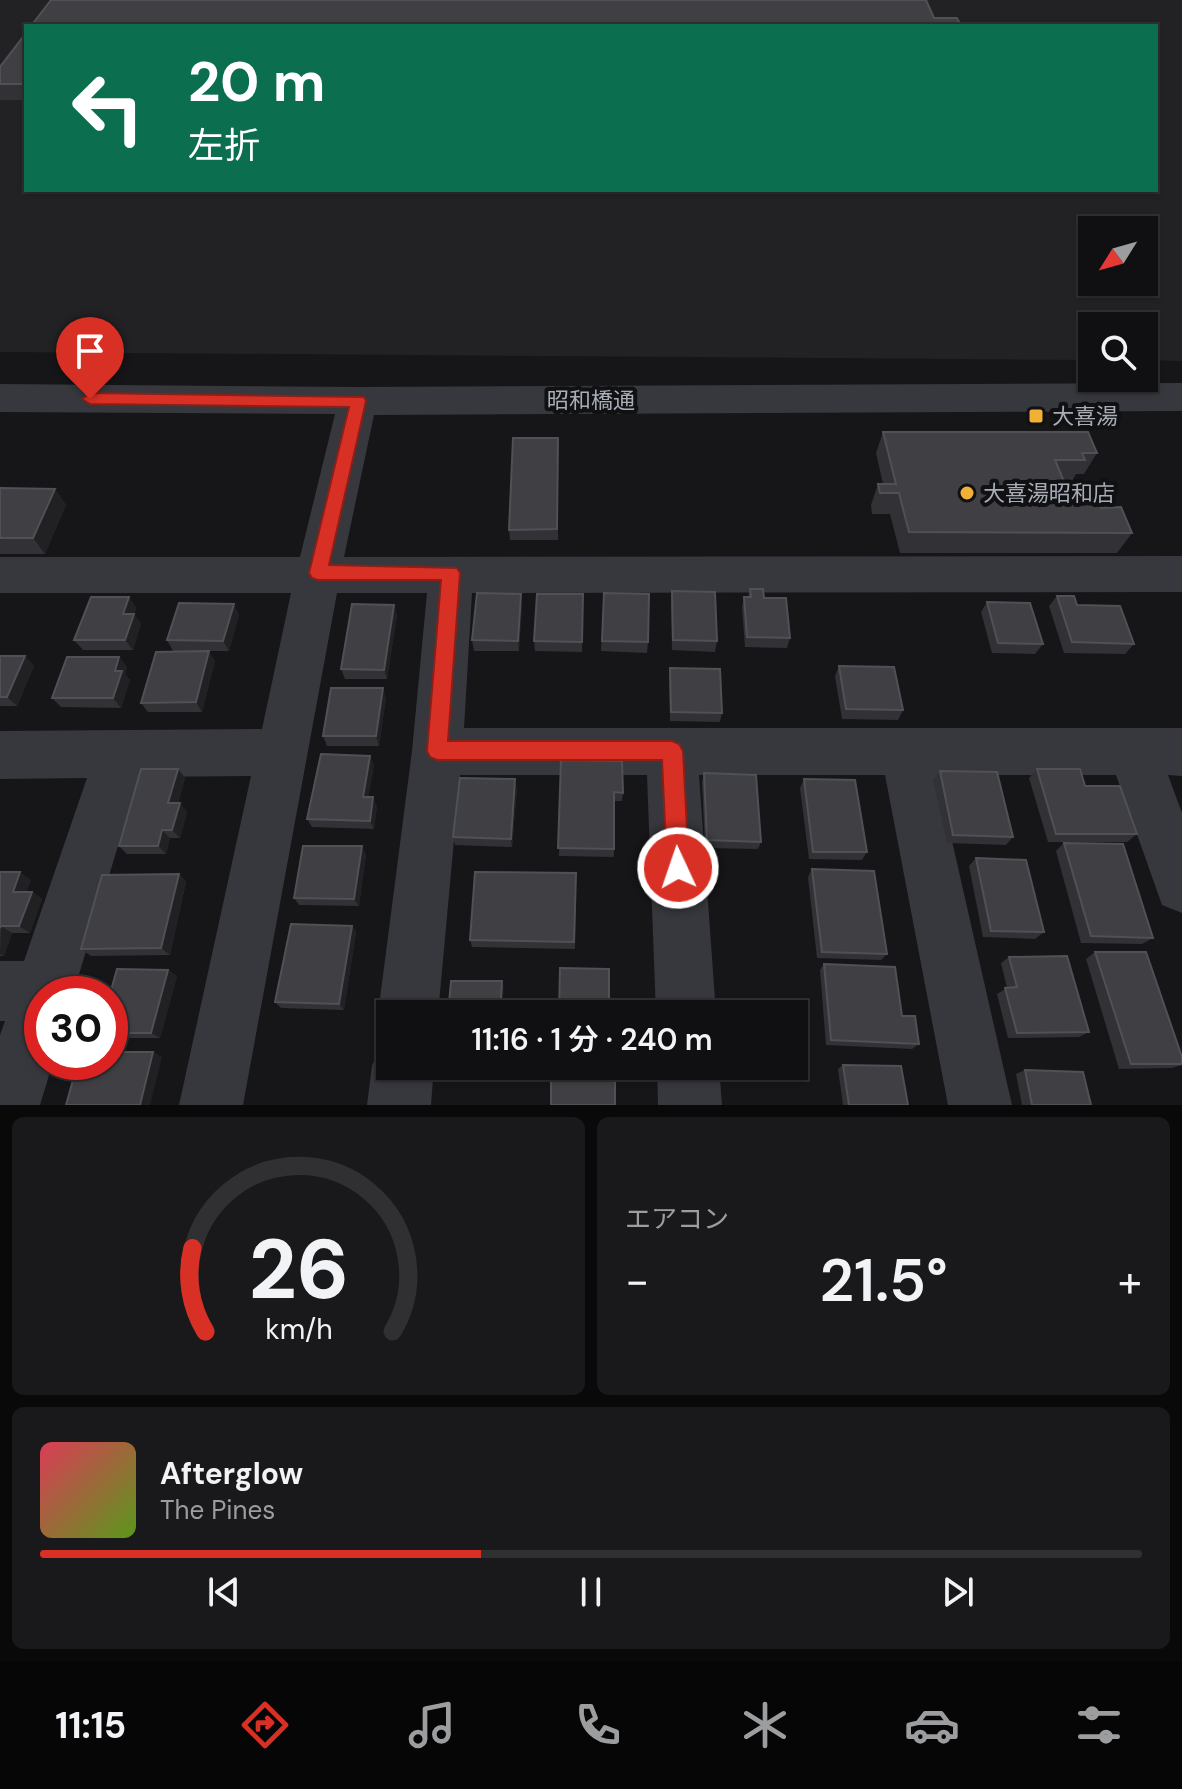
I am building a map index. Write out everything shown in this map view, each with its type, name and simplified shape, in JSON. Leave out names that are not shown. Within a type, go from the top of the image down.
[{"type":"street","name":"昭和橋通","points":[[0,398],[1180,400]]},
{"type":"street","points":[[211,1105],[318,573],[358,401]]},
{"type":"street","points":[[410,1000],[437,751],[451,573]]},
{"type":"street","points":[[0,575],[1182,574]]},
{"type":"street","points":[[437,751],[1158,752],[1182,885]]},
{"type":"street","points":[[672,751],[685,1000]]},
{"type":"street","points":[[906,751],[980,1105]]},
{"type":"street","points":[[0,755],[284,752]]},
{"type":"street","points":[[39,976],[120,756]]},
{"type":"street","points":[[8,1105],[24,1031]]},
{"type":"street","points":[[399,1105],[402,1080]]},
{"type":"street","points":[[689,1080],[690,1105]]},
{"type":"shaded area","points":[[0,0],[1182,0],[1182,361],[1158,360],[1158,312],[1078,312],[1078,360],[0,352]]},
{"type":"building","points":[[51,0],[926,0],[934,18],[957,18],[960,24],[33,24]]},
{"type":"building","points":[[24,36],[24,84],[0,84],[0,67]]},
{"type":"building","name":"大喜湯昭和店","points":[[883,432],[1088,432],[1097,453],[1082,453],[1085,460],[1055,460],[1072,501],[1098,501],[1101,508],[1121,507],[1132,533],[909,532],[899,493],[880,493],[878,484],[896,484]]},
{"type":"building","points":[[513,438],[558,438],[557,529],[509,530]]},
{"type":"building","points":[[0,488],[55,489],[33,538],[0,538]]},
{"type":"building","points":[[750,589],[763,589],[764,598],[786,598],[790,638],[747,637],[744,597],[751,597]]},
{"type":"building","points":[[672,591],[715,592],[717,641],[673,640]]},
{"type":"building","points":[[477,593],[521,594],[518,641],[472,640]]},
{"type":"building","points":[[604,593],[649,594],[648,642],[602,641]]},
{"type":"building","points":[[537,594],[583,594],[582,642],[534,641]]},
{"type":"building","points":[[1057,596],[1074,596],[1077,605],[1120,606],[1134,644],[1072,642]]},
{"type":"building","points":[[91,597],[129,597],[123,614],[134,614],[125,640],[74,640]]},
{"type":"building","points":[[987,602],[1030,603],[1043,644],[998,643]]},
{"type":"building","points":[[179,603],[234,604],[223,641],[167,640]]},
{"type":"building","points":[[352,604],[394,605],[384,670],[341,669]]},
{"type":"building","points":[[209,651],[196,702],[141,703],[156,652]]},
{"type":"building","points":[[0,656],[25,656],[7,697],[0,697]]},
{"type":"building","points":[[67,657],[119,657],[115,671],[122,671],[113,698],[52,698]]},
{"type":"building","points":[[839,666],[894,667],[903,710],[846,709]]},
{"type":"building","points":[[670,668],[720,669],[722,713],[671,712]]},
{"type":"building","points":[[331,688],[383,688],[376,736],[323,736]]},
{"type":"building","points":[[321,754],[370,756],[363,797],[373,797],[370,821],[307,819]]},
{"type":"building","points":[[561,760],[622,761],[623,793],[614,792],[614,849],[558,848]]},
{"type":"building","points":[[141,769],[178,769],[168,803],[180,803],[172,830],[162,830],[158,846],[119,846]]},
{"type":"building","points":[[1037,769],[1080,769],[1085,786],[1120,786],[1137,834],[1056,834]]},
{"type":"building","points":[[940,771],[997,772],[1013,837],[953,835]]},
{"type":"building","points":[[704,773],[756,775],[761,842],[707,840]]},
{"type":"building","points":[[460,778],[515,779],[511,839],[453,837]]},
{"type":"building","points":[[804,779],[855,780],[867,852],[813,852]]},
{"type":"building","points":[[1064,843],[1123,844],[1153,938],[1091,936]]},
{"type":"building","points":[[303,846],[362,846],[354,899],[294,898]]},
{"type":"building","points":[[976,858],[1026,860],[1044,932],[991,931]]},
{"type":"building","points":[[812,869],[874,871],[887,954],[822,952]]},
{"type":"building","points":[[0,872],[20,872],[13,892],[32,892],[19,926],[0,928]]},
{"type":"building","points":[[475,872],[576,873],[574,942],[470,940]]},
{"type":"building","points":[[179,874],[161,948],[81,949],[102,875]]},
{"type":"building","points":[[291,924],[352,926],[339,1004],[275,1002]]},
{"type":"building","points":[[1095,952],[1146,952],[1182,1064],[1131,1064]]},
{"type":"building","points":[[1067,956],[1089,1032],[1017,1033],[1005,988],[1017,987],[1009,957]]},
{"type":"building","points":[[824,964],[895,967],[902,1016],[915,1016],[919,1044],[831,1040]]},
{"type":"building","points":[[560,968],[609,969],[609,1000],[559,1000]]},
{"type":"building","points":[[117,969],[168,970],[151,1033],[128,1033],[128,976],[115,976]]},
{"type":"building","points":[[451,981],[502,981],[501,1000],[449,1000]]},
{"type":"building","points":[[128,1052],[153,1052],[140,1105],[66,1105],[73,1080],[128,1080]]},
{"type":"building","points":[[843,1065],[901,1066],[908,1105],[849,1105]]},
{"type":"building","points":[[1025,1070],[1083,1072],[1091,1105],[1032,1105]]},
{"type":"building","points":[[551,1080],[615,1080],[615,1105],[551,1105]]},
{"type":"place","name":"大喜湯","points":[[1036,416]]},
{"type":"place","name":"大喜湯昭和店","points":[[967,493]]},
{"type":"route","points":[[90,399],[358,401],[318,573],[451,573],[437,751],[672,751],[678,868]]}]
